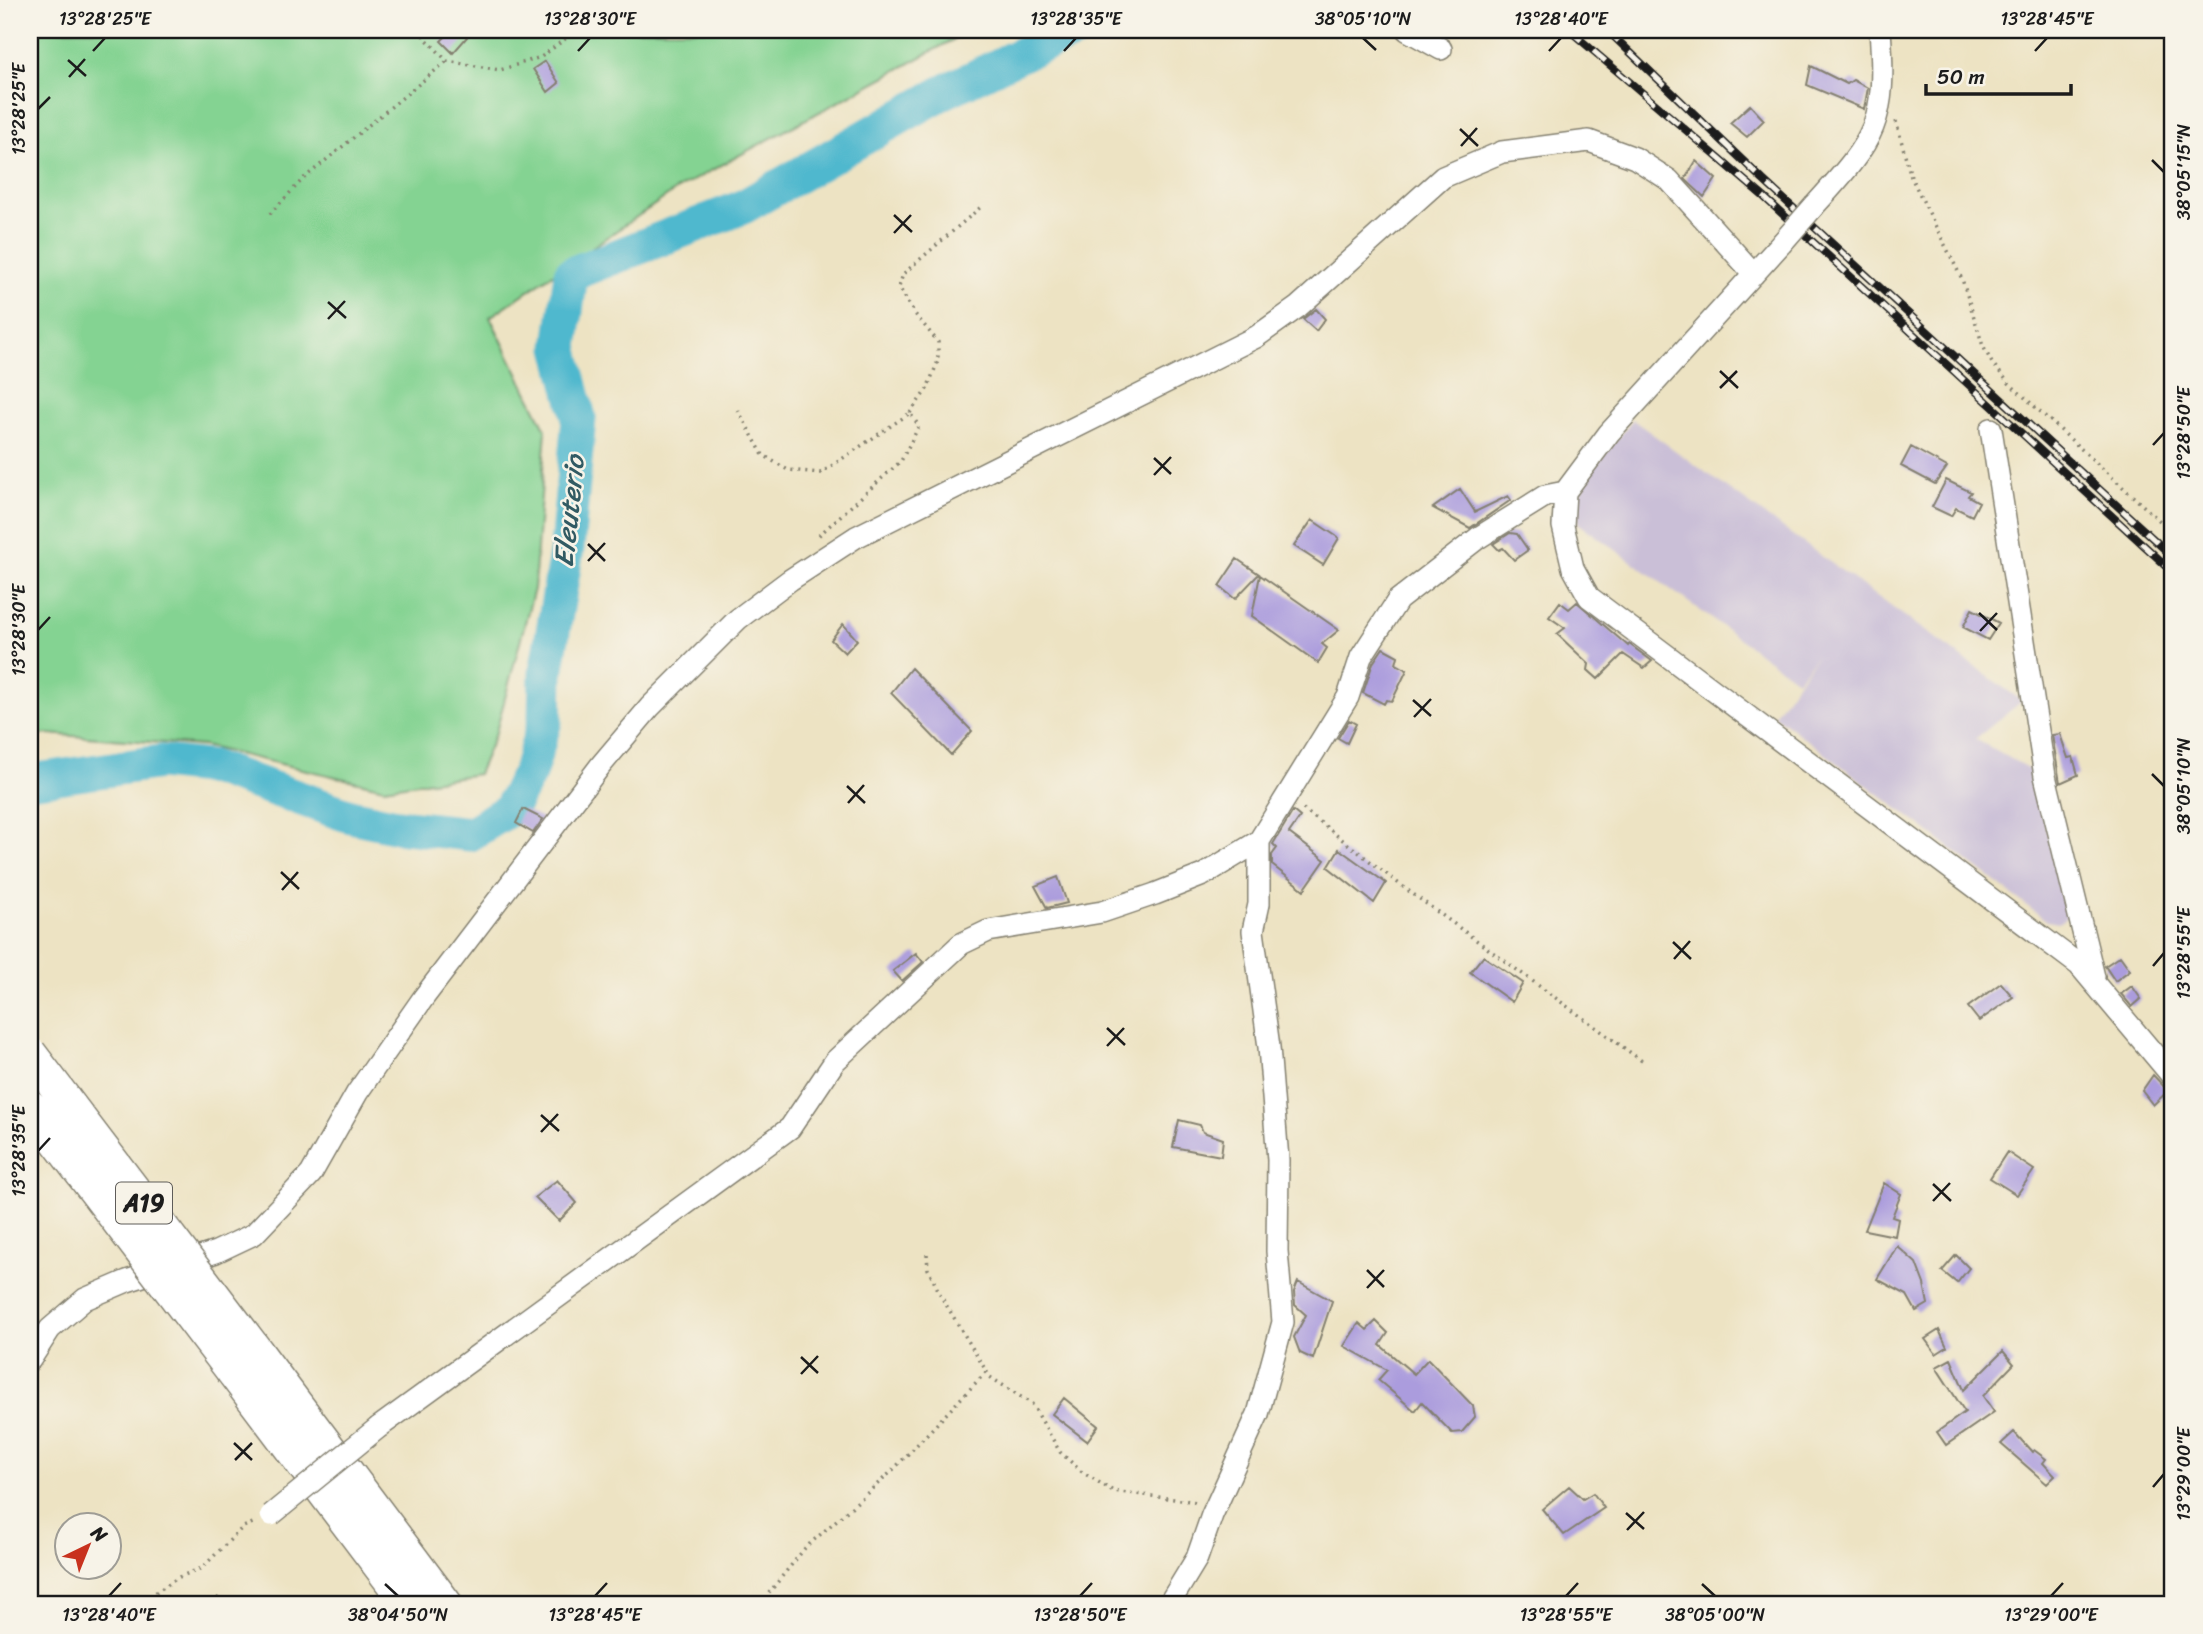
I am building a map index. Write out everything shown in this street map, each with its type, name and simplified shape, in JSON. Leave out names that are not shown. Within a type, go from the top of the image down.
[{"type":"highway","name":"A19","points":[[30,1053],[446,1604]]},
{"type":"highway","name":"A19","points":[[30,1106],[408,1604]]},
{"type":"street","points":[[1407,30],[1441,49]]},
{"type":"street","points":[[1880,30],[1880,109],[1869,141],[1781,244],[1609,433],[1565,492],[1563,526],[1573,568],[1589,597],[2078,965],[2173,1077]]},
{"type":"street","points":[[30,1360],[50,1329],[85,1299],[127,1281],[216,1252],[254,1234],[311,1174],[357,1093],[424,997],[601,765],[650,707],[738,619],[790,580],[856,537],[1256,337],[1298,307],[1443,177],[1503,152],[1588,141],[1635,159],[1669,180],[1754,274]]},
{"type":"street","points":[[1991,429],[2045,776],[2097,988]]},
{"type":"street","points":[[271,1515],[379,1427],[790,1128],[835,1061],[961,944],[988,931],[1102,912],[1155,894],[1203,875],[1259,841],[1348,696],[1366,648],[1398,600],[1478,538],[1545,496],[1565,492]]},
{"type":"street","points":[[1169,1604],[1197,1558],[1215,1509],[1258,1415],[1283,1322],[1277,1251],[1278,1160],[1269,1047],[1254,931],[1260,880],[1259,841]]},
{"type":"path","points":[[30,41],[37,30]]},
{"type":"path","points":[[418,30],[447,61],[500,70],[541,57],[577,30]]},
{"type":"path","points":[[270,214],[303,179],[447,61]]},
{"type":"path","points":[[1893,111],[1911,177],[1962,279],[1992,363],[2173,533]]},
{"type":"path","points":[[738,410],[763,455],[788,471],[821,473],[910,413],[927,389],[938,361],[938,342],[915,314],[900,287],[903,274],[982,206]]},
{"type":"path","points":[[813,542],[901,461],[919,426],[910,413]]},
{"type":"path","points":[[1287,797],[1402,886],[1642,1061]]},
{"type":"path","points":[[927,1254],[928,1269],[942,1298],[990,1377],[1014,1389],[1032,1404],[1060,1452],[1096,1482],[1113,1491],[1163,1500],[1188,1499],[1215,1509]]},
{"type":"path","points":[[760,1604],[805,1548],[890,1473],[987,1371]]},
{"type":"path","points":[[138,1604],[179,1577],[202,1568],[243,1527],[271,1515]]},
{"type":"path","points":[[213,1604],[220,1596]]},
{"type":"shaded area","points":[[1633,420],[2022,701],[1975,739],[2033,771],[2067,917],[2058,923],[2047,921],[1774,715],[1818,654],[1797,680],[1578,523],[1577,500],[1589,473]]},
{"type":"green space","points":[[30,30],[971,30],[679,188],[490,317],[546,430],[534,589],[496,732],[478,774],[384,788],[203,746],[47,734],[30,737]]},
{"type":"building","points":[[452,30],[460,30],[467,37],[453,53],[441,41]]},
{"type":"building","points":[[545,61],[559,83],[548,92],[533,69]]},
{"type":"building","points":[[1811,66],[1847,84],[1853,80],[1868,88],[1864,109],[1807,85]]},
{"type":"building","points":[[1750,105],[1764,120],[1747,137],[1730,123]]},
{"type":"building","points":[[1696,161],[1716,179],[1704,197],[1685,179]]},
{"type":"building","points":[[1316,309],[1325,319],[1316,331],[1303,319]]},
{"type":"building","points":[[1911,447],[1947,467],[1935,484],[1901,466]]},
{"type":"building","points":[[1946,480],[1971,492],[1968,496],[1979,502],[1972,516],[1956,508],[1951,516],[1932,507]]},
{"type":"building","points":[[1460,489],[1475,512],[1508,496],[1511,500],[1470,528],[1433,508]]},
{"type":"building","points":[[1312,520],[1339,538],[1323,565],[1294,546]]},
{"type":"building","points":[[1510,533],[1517,534],[1528,550],[1514,560],[1503,548],[1499,550],[1493,544]]},
{"type":"building","points":[[1237,559],[1259,574],[1235,599],[1219,586]]},
{"type":"building","points":[[1260,575],[1339,630],[1322,644],[1327,648],[1318,663],[1252,616]]},
{"type":"building","points":[[1560,602],[1569,609],[1577,602],[1628,646],[1629,644],[1652,661],[1644,668],[1623,654],[1598,679],[1588,670],[1589,664],[1557,634],[1565,628],[1549,617]]},
{"type":"building","points":[[1972,609],[1999,623],[1988,640],[1963,627]]},
{"type":"building","points":[[843,624],[857,640],[845,653],[831,640]]},
{"type":"building","points":[[1383,648],[1398,656],[1396,664],[1407,670],[1392,701],[1386,700],[1384,704],[1363,693],[1373,663]]},
{"type":"building","points":[[911,668],[972,731],[951,755],[891,693]]},
{"type":"building","points":[[1349,720],[1356,724],[1347,743],[1338,738]]},
{"type":"building","points":[[2060,734],[2068,758],[2073,757],[2078,775],[2060,783],[2052,735]]},
{"type":"building","points":[[523,809],[543,819],[533,833],[516,823]]},
{"type":"building","points":[[1293,811],[1300,817],[1289,833],[1325,860],[1304,890],[1272,865],[1272,855],[1277,848],[1273,844]]},
{"type":"building","points":[[1339,849],[1386,883],[1374,903],[1328,867]]},
{"type":"building","points":[[1058,877],[1067,903],[1047,908],[1035,886]]},
{"type":"building","points":[[916,953],[923,962],[902,981],[893,971]]},
{"type":"building","points":[[1483,956],[1523,983],[1512,1002],[1470,972]]},
{"type":"building","points":[[2120,956],[2130,970],[2115,981],[2105,966]]},
{"type":"building","points":[[2001,983],[2013,997],[1979,1021],[1968,1007]]},
{"type":"building","points":[[2132,986],[2141,999],[2132,1007],[2121,994]]},
{"type":"building","points":[[2153,1075],[2168,1091],[2153,1105],[2142,1091]]},
{"type":"building","points":[[1179,1120],[1200,1125],[1203,1132],[1223,1139],[1221,1156],[1173,1147]]},
{"type":"building","points":[[2007,1152],[2034,1170],[2017,1195],[1990,1178]]},
{"type":"building","points":[[557,1180],[577,1203],[559,1221],[535,1197]]},
{"type":"building","points":[[1884,1183],[1901,1194],[1892,1217],[1898,1219],[1895,1236],[1865,1230]]},
{"type":"building","points":[[1897,1246],[1916,1263],[1924,1284],[1928,1304],[1916,1311],[1907,1295],[1877,1279]]},
{"type":"building","points":[[1956,1255],[1969,1268],[1957,1283],[1942,1271]]},
{"type":"building","points":[[1298,1282],[1332,1301],[1313,1359],[1300,1353],[1294,1337],[1306,1315],[1295,1305],[1294,1292]]},
{"type":"building","points":[[1376,1321],[1388,1333],[1380,1345],[1414,1374],[1428,1359],[1473,1406],[1475,1417],[1462,1432],[1452,1433],[1422,1402],[1415,1411],[1378,1380],[1387,1370],[1344,1346],[1359,1323],[1367,1330]]},
{"type":"building","points":[[1939,1330],[1947,1347],[1936,1354],[1925,1339]]},
{"type":"building","points":[[2003,1351],[2014,1364],[1983,1396],[1994,1412],[1946,1445],[1937,1432],[1965,1412],[1936,1367],[1951,1359],[1964,1390]]},
{"type":"building","points":[[1064,1398],[1098,1426],[1087,1441],[1052,1414]]},
{"type":"building","points":[[2014,1432],[2032,1452],[2034,1450],[2046,1459],[2043,1463],[2055,1476],[2047,1484],[2001,1444]]},
{"type":"building","points":[[1569,1486],[1583,1499],[1593,1493],[1604,1508],[1564,1535],[1542,1509]]},
{"type":"waterway","name":"Eleuterio","points":[[30,781],[161,762],[214,768],[350,816],[397,826],[470,834],[510,809],[530,771],[545,721],[546,673],[567,548],[579,418],[561,347],[571,274],[743,207],[942,93],[1030,50],[1080,30]]},
{"type":"railway","points":[[1569,30],[1764,197],[2173,572]]},
{"type":"railway","points":[[1607,30],[1763,180],[2173,557]]}]
